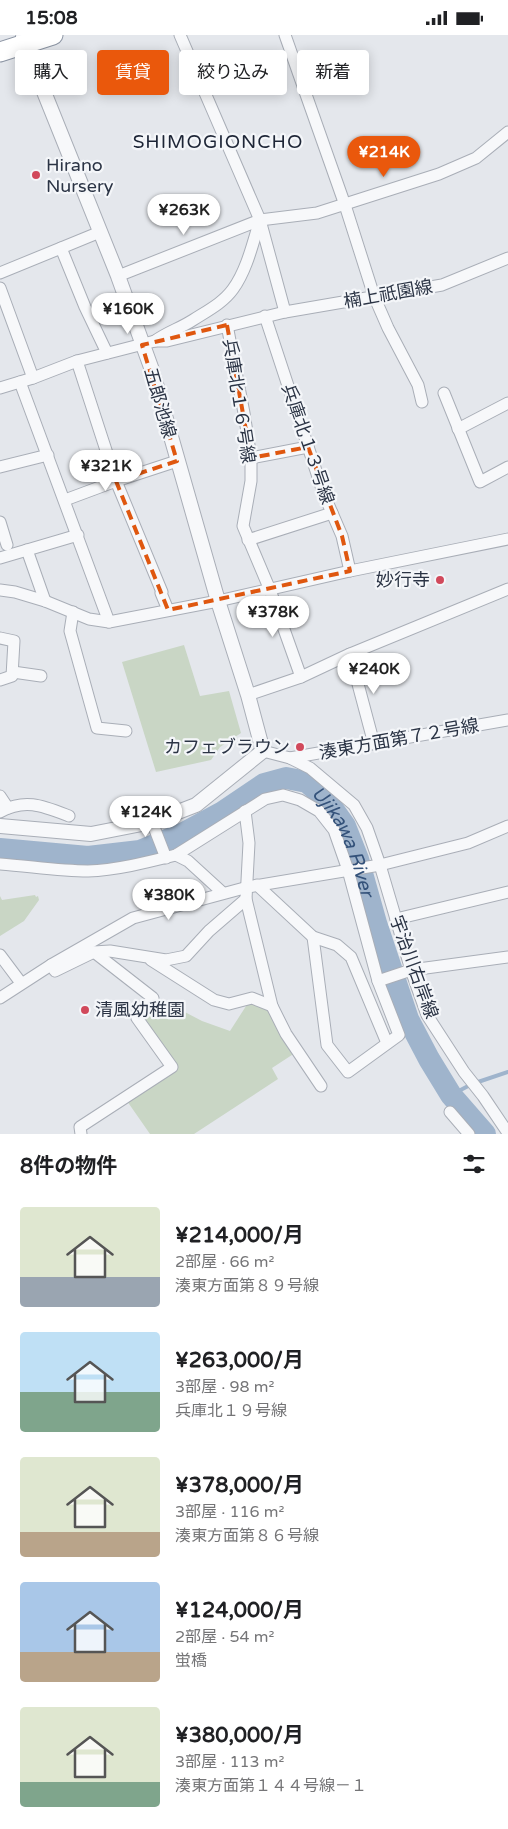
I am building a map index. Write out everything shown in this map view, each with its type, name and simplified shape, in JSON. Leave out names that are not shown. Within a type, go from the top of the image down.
[{"type":"highway","points":[[0,52],[24,39],[53,35]]},
{"type":"street","points":[[180,35],[260,220],[285,312]]},
{"type":"street","points":[[285,35],[345,205],[374,296],[388,328],[418,385],[422,401]]},
{"type":"street","name":"五郎池線","points":[[24,39],[118,276],[149,343],[152,370],[177,461],[248,695],[263,751]]},
{"type":"street","points":[[118,276],[260,220],[317,213],[439,174],[476,158],[508,132]]},
{"type":"street","points":[[0,388],[77,361],[149,343],[197,318],[220,303],[232,291],[242,274],[260,220]]},
{"type":"street","points":[[0,273],[100,232]]},
{"type":"street","points":[[61,248],[85,307],[107,353]]},
{"type":"street","name":"楠上祇園線","points":[[149,343],[167,341],[285,312],[442,285],[508,257]]},
{"type":"street","points":[[0,288],[33,378]]},
{"type":"street","name":"兵庫北１３号線","points":[[265,316],[308,447],[342,536],[350,571]]},
{"type":"street","name":"兵庫北１６号線","points":[[227,325],[251,458],[250,481],[242,526],[270,590],[301,677]]},
{"type":"street","points":[[77,361],[116,481],[168,610]]},
{"type":"street","points":[[20,382],[109,621]]},
{"type":"street","points":[[444,393],[480,482],[508,467]]},
{"type":"street","points":[[458,429],[508,403]]},
{"type":"street","points":[[251,458],[308,447]]},
{"type":"street","points":[[0,467],[48,455]]},
{"type":"street","points":[[65,500],[177,461]]},
{"type":"street","points":[[248,540],[332,513]]},
{"type":"street","points":[[0,522],[7,545]]},
{"type":"street","points":[[0,558],[78,535]]},
{"type":"street","points":[[0,590],[45,601],[88,619],[109,621],[218,601],[350,571],[508,539]]},
{"type":"street","points":[[27,550],[45,601]]},
{"type":"street","points":[[248,695],[301,677],[350,654],[508,589]]},
{"type":"street","points":[[73,612],[70,631],[97,728],[126,731]]},
{"type":"street","points":[[0,638],[14,641],[12,676],[0,679]]},
{"type":"street","points":[[350,654],[374,744]]},
{"type":"street","points":[[13,672],[41,676]]},
{"type":"street","name":"湊東方面第７２号線","points":[[290,758],[508,720]]},
{"type":"street","points":[[0,826],[91,834],[155,828],[196,805],[263,751]]},
{"type":"street","name":"宇治川右岸線","points":[[263,751],[290,758],[310,768],[354,805],[366,828],[375,866],[396,919],[427,1015],[464,1073],[483,1096],[508,1133]]},
{"type":"street","points":[[0,864],[89,871],[128,866],[168,855],[265,799],[284,795],[300,800],[319,811],[334,830],[350,869],[380,983],[399,1035],[348,1073],[327,1045],[314,937]]},
{"type":"street","points":[[0,796],[4,810],[21,804],[34,804],[68,816]]},
{"type":"street","points":[[245,811],[249,843],[250,890],[272,1006],[286,1034],[321,1086]]},
{"type":"street","points":[[0,998],[21,983],[133,917],[223,893],[250,890],[350,869],[375,866],[468,843],[508,826]]},
{"type":"street","points":[[155,828],[168,855],[188,861],[223,893]]},
{"type":"street","points":[[250,890],[314,937],[336,945],[351,957],[387,1043]]},
{"type":"street","points":[[51,965],[55,971],[94,952],[110,951],[166,960],[186,956],[250,890]]},
{"type":"street","points":[[396,919],[508,892]]},
{"type":"street","points":[[81,1134],[80,1127],[172,1067],[137,1018],[153,998],[94,952]]},
{"type":"street","points":[[0,955],[21,983]]},
{"type":"street","points":[[365,991],[398,974],[412,970],[508,957]]},
{"type":"street","points":[[148,958],[214,1000],[229,1004],[252,998],[272,1006]]},
{"type":"street","points":[[450,1112],[469,1134]]},
{"type":"highlighted area","points":[[227,325],[251,458],[308,447],[342,536],[350,571],[168,610],[116,481],[177,461],[142,345]]},
{"type":"green space","points":[[184,645],[200,696],[229,691],[241,733],[220,747],[211,760],[156,772],[122,662]]},
{"type":"green space","points":[[35,895],[36,897],[38,896],[39,900],[24,921],[0,936],[0,896],[2,900]]},
{"type":"green space","points":[[158,998],[202,1021],[230,1031],[248,1003],[253,1001],[266,1008],[295,1053],[272,1068],[278,1079],[194,1134],[150,1134],[127,1101],[178,1067],[142,1018]]},
{"type":"waterway","name":"Ujikawa River","points":[[0,849],[88,857],[140,851],[184,833],[221,813],[264,784],[286,778],[307,782],[325,798],[345,826],[358,859],[376,923],[408,1019],[451,1095],[485,1134]]},
{"type":"waterway","points":[[451,1095],[472,1084],[508,1072]]},
{"type":"place","name":"Hirano Nursery","points":[[36,175]]},
{"type":"place","name":"妙行寺","points":[[440,580]]},
{"type":"place","name":"カフェブラウン","points":[[300,747]]},
{"type":"place","name":"清風幼稚園","points":[[85,1010]]},
{"type":"district","name":"SHIMOGIONCHO","points":[[218,141]]}]
